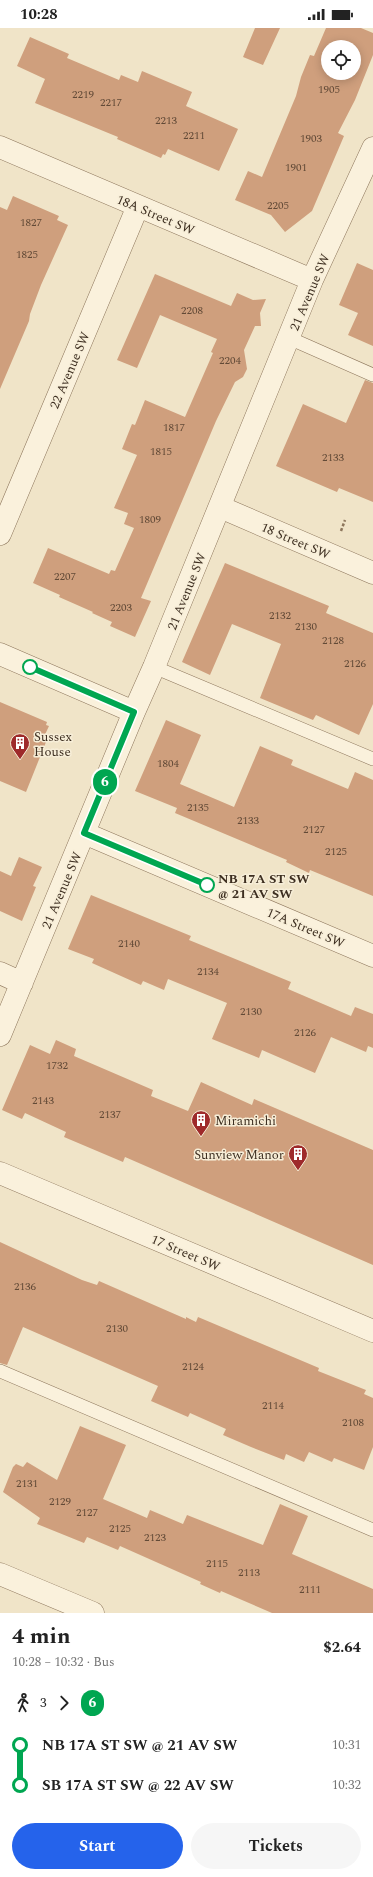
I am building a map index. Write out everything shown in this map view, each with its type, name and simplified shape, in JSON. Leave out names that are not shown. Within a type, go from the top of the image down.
[{"type":"street","name":"18A Street SW","points":[[0,147],[312,280]]},
{"type":"street","name":"21 Avenue SW","points":[[0,1035],[290,338],[312,280],[365,187],[373,148]]},
{"type":"street","name":"22 Avenue SW","points":[[0,534],[138,206]]},
{"type":"street","name":"18 Street SW","points":[[220,507],[373,573]]},
{"type":"street","points":[[0,654],[134,712]]},
{"type":"street","name":"17A Street SW","points":[[84,833],[373,956]]},
{"type":"street","points":[[0,973],[22,982]]},
{"type":"street","name":"17 Street SW","points":[[0,1173],[373,1331]]},
{"type":"street","points":[[0,1574],[93,1613]]},
{"type":"lane","points":[[290,338],[373,374]]},
{"type":"lane","points":[[154,667],[373,759]]},
{"type":"lane","points":[[0,1370],[373,1530]]},
{"type":"path","points":[[341,532],[345,520]]},
{"type":"building","points":[[255,28],[280,28],[263,65],[243,57]]},
{"type":"building","points":[[326,28],[361,28],[373,33],[373,55],[355,100],[338,133],[344,136],[312,211],[285,232],[271,215],[235,200],[248,171],[262,177],[296,96],[301,77],[310,55],[314,56]]},
{"type":"building","points":[[30,37],[69,54],[67,58],[119,80],[121,75],[138,82],[142,71],[192,92],[186,106],[238,129],[219,171],[168,149],[165,155],[163,154],[161,158],[117,139],[118,137],[35,103],[45,79],[17,66]]},
{"type":"building","points":[[13,196],[59,216],[57,220],[68,225],[41,285],[30,314],[29,321],[0,389],[0,207],[7,210]]},
{"type":"building","points":[[357,263],[373,270],[373,346],[348,335],[358,313],[339,305]]},
{"type":"building","points":[[155,274],[231,306],[237,293],[253,300],[266,299],[260,313],[261,326],[255,326],[244,350],[247,369],[243,377],[235,382],[216,421],[141,598],[151,601],[135,637],[110,626],[112,622],[33,583],[48,548],[109,574],[111,570],[115,571],[134,528],[124,524],[128,513],[114,508],[137,455],[122,449],[132,424],[135,425],[145,400],[185,417],[213,353],[211,352],[217,339],[160,315],[137,368],[117,360]]},
{"type":"building","points":[[365,380],[373,383],[373,502],[339,488],[337,492],[276,466],[303,404],[346,423]]},
{"type":"building","points":[[225,563],[329,606],[326,613],[373,633],[373,704],[359,735],[316,715],[313,720],[260,698],[281,644],[232,624],[210,675],[182,662]]},
{"type":"building","name":"Sussex House","points":[[0,702],[47,722],[46,725],[49,726],[42,741],[46,742],[26,792],[0,781]]},
{"type":"building","points":[[166,720],[201,735],[180,784],[234,807],[260,746],[293,760],[291,765],[348,789],[355,772],[373,780],[373,896],[310,870],[309,873],[286,862],[287,860],[175,813],[177,808],[135,791]]},
{"type":"building","points":[[19,857],[42,867],[33,886],[36,887],[22,921],[0,911],[0,871],[11,876]]},
{"type":"building","points":[[91,895],[191,936],[189,940],[291,982],[288,989],[351,1016],[355,1007],[373,1014],[373,1048],[368,1046],[366,1052],[331,1037],[315,1073],[262,1050],[259,1058],[212,1039],[227,1003],[168,979],[164,990],[143,981],[141,985],[92,963],[94,959],[68,949]]},
{"type":"building","points":[[56,1040],[76,1049],[74,1056],[153,1090],[151,1096],[188,1111],[201,1082],[252,1105],[254,1099],[373,1150],[373,1265],[125,1157],[123,1162],[64,1137],[66,1132],[25,1113],[22,1119],[2,1110],[30,1045],[50,1054]]},
{"type":"building","points":[[0,1242],[82,1280],[97,1285],[99,1281],[186,1319],[186,1317],[196,1322],[198,1317],[319,1368],[318,1371],[366,1390],[364,1394],[373,1398],[373,1447],[364,1470],[334,1458],[332,1462],[309,1452],[304,1462],[286,1454],[284,1460],[251,1447],[223,1435],[226,1429],[190,1413],[188,1417],[151,1401],[158,1386],[23,1327],[7,1365],[0,1363]]},
{"type":"building","points":[[80,1426],[126,1445],[103,1499],[147,1518],[150,1510],[183,1524],[187,1515],[263,1545],[280,1504],[308,1516],[292,1554],[373,1589],[373,1613],[272,1613],[221,1591],[220,1593],[200,1584],[201,1582],[120,1546],[118,1550],[87,1537],[84,1543],[37,1524],[40,1518],[3,1492],[13,1467],[16,1464],[23,1467],[27,1462],[57,1480]]},
{"type":"bus line","name":"6","points":[[30,667],[134,712],[84,833],[207,885]]},
{"type":"place","name":"Sussex House","points":[[20,760]]},
{"type":"place","name":"NB 17A ST SW @ 21 AV SW","points":[[207,885]]},
{"type":"place","name":"Miramichi","points":[[201,1137]]},
{"type":"place","name":"Sunview Manor","points":[[298,1171]]}]
